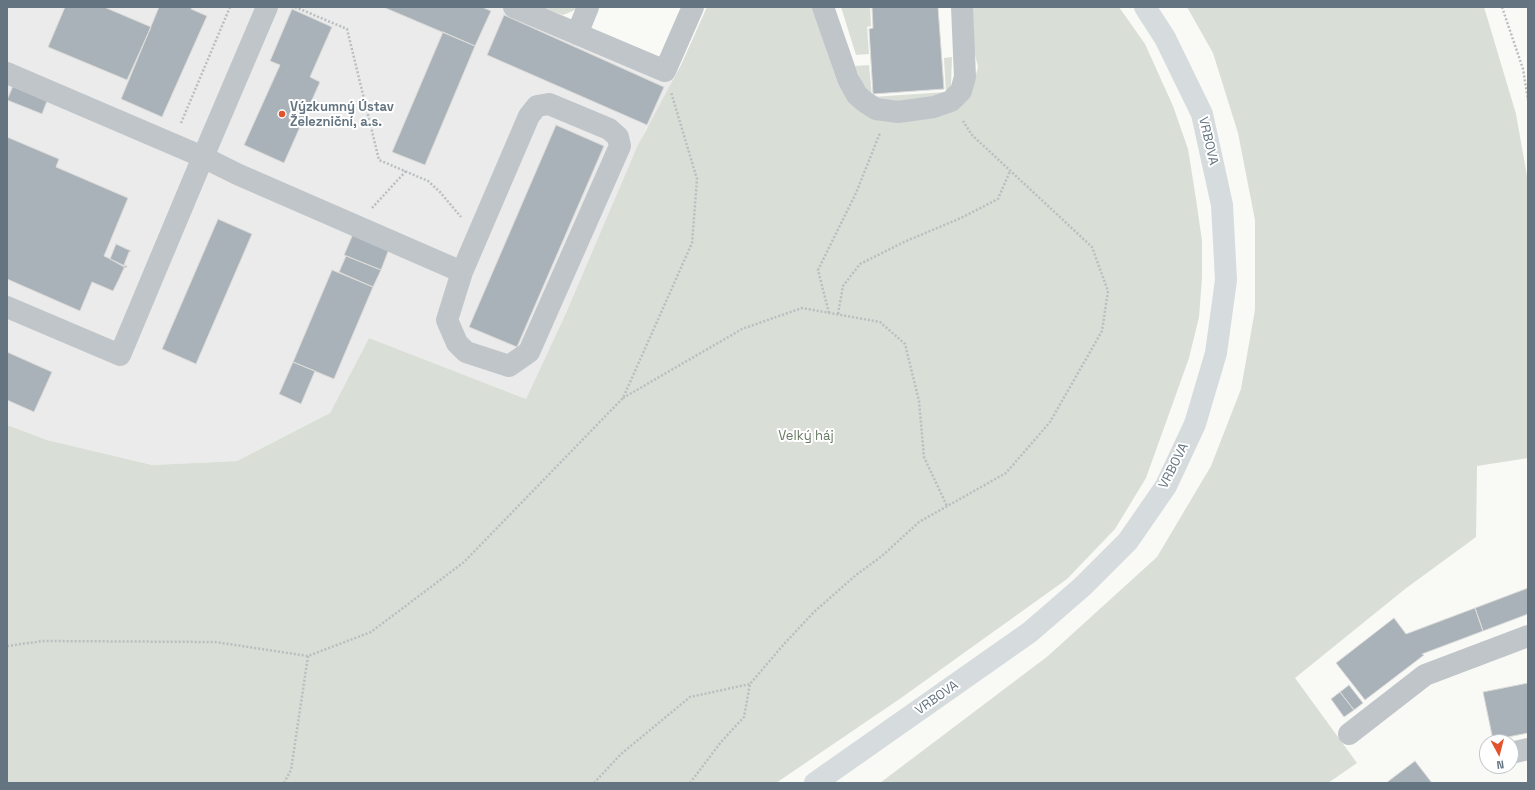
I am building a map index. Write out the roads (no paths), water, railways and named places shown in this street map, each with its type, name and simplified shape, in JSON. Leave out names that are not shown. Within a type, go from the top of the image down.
[{"type":"main road","name":"VRBOVA","points":[[815,783],[1030,632],[1082,588],[1128,542],[1166,486],[1195,424],[1216,353],[1226,280],[1222,205],[1202,114],[1165,38],[1145,7]]},
{"type":"street","points":[[7,307],[120,355],[267,7]]},
{"type":"street","points":[[514,7],[665,71],[693,7]]},
{"type":"street","points":[[577,34],[588,7]]},
{"type":"street","points":[[823,7],[848,79],[857,95],[876,109],[898,112],[934,107],[951,101],[961,91],[965,77],[962,7]]},
{"type":"street","points":[[7,73],[173,143],[237,174],[462,272]]},
{"type":"street","points":[[548,104],[609,129],[618,137],[620,146],[529,352],[509,366],[466,352],[457,343],[447,320],[462,272],[529,116],[537,106],[548,104]]},
{"type":"street","points":[[1349,734],[1425,675],[1528,636]]},
{"type":"place","name":"Výzkumný Ústav Železniční, a.s.","points":[[282,114]]},
{"type":"park label","name":"Velký háj","points":[[806,436]]}]
